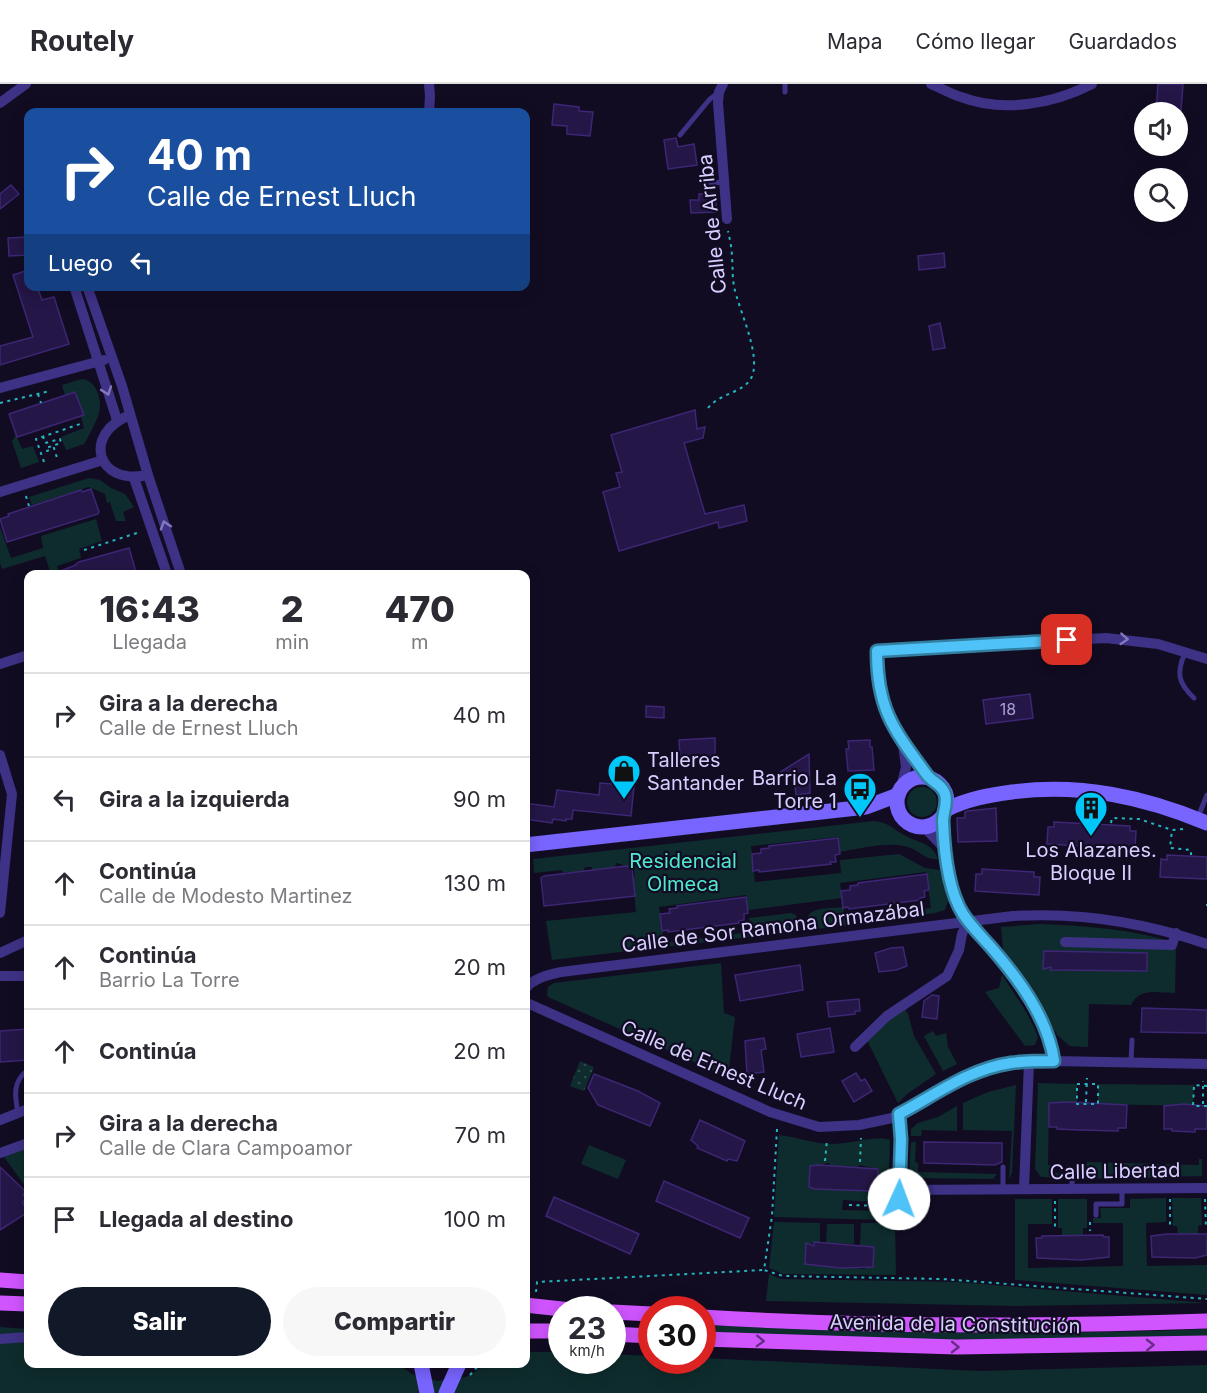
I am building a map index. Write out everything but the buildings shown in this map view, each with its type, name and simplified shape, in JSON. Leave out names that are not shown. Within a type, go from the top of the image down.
[{"type":"main road","points":[[530,844],[866,807],[900,791],[914,778],[929,778],[941,786],[945,792],[947,804],[944,812]]},
{"type":"main road","points":[[866,807],[902,817],[912,825],[924,827],[935,823],[944,812],[960,802],[1030,789],[1053,789],[1104,792],[1160,805],[1202,821]]},
{"type":"main road","points":[[900,791],[897,804],[902,817]]},
{"type":"main road","points":[[945,792],[990,795]]},
{"type":"main road","points":[[0,1280],[24,1282]]},
{"type":"main road","points":[[0,1303],[24,1304]]},
{"type":"main road","points":[[530,1306],[548,1308]]},
{"type":"main road","name":"Avenida de la Constitución","points":[[716,1317],[956,1324],[1116,1324],[1207,1321]]},
{"type":"main road","points":[[530,1331],[548,1331]]},
{"type":"main road","name":"Avenida de la Constitución","points":[[716,1339],[957,1347],[1207,1343]]},
{"type":"main road","points":[[422,1368],[427,1393]]},
{"type":"main road","points":[[447,1393],[457,1368]]},
{"type":"street","points":[[0,103],[26,84]]},
{"type":"street","points":[[429,84],[429,108]]},
{"type":"street","points":[[931,84],[977,102],[1024,105],[1064,97],[1092,84]]},
{"type":"street","name":"Calle de Arriba","points":[[721,88],[718,103],[727,219]]},
{"type":"street","points":[[76,291],[117,420]]},
{"type":"street","points":[[89,291],[180,570]]},
{"type":"street","points":[[0,388],[111,358]]},
{"type":"street","points":[[130,415],[117,420],[109,427],[103,437],[101,448],[103,460],[122,477],[134,478],[148,475]]},
{"type":"street","points":[[0,492],[103,460]]},
{"type":"street","points":[[134,478],[166,570]]},
{"type":"street","points":[[929,778],[893,727],[882,704],[877,678],[877,651],[1091,638],[1150,642],[1207,659]]},
{"type":"street","points":[[0,664],[24,656]]},
{"type":"street","points":[[900,791],[906,767],[902,741]]},
{"type":"street","points":[[0,754],[12,794],[0,913]]},
{"type":"street","points":[[0,798],[12,794]]},
{"type":"street","points":[[944,812],[944,848],[962,912],[1015,977],[1050,1041],[1054,1061]]},
{"type":"street","points":[[924,827],[944,848]]},
{"type":"street","name":"Calle de Sor Ramona Ormazábal","points":[[530,983],[561,972],[1028,915],[1079,916],[1136,924],[1176,933],[1207,944]]},
{"type":"street","points":[[855,1047],[896,1009],[947,976],[959,950],[962,934],[968,921]]},
{"type":"street","points":[[1065,942],[1172,945],[1176,933]]},
{"type":"street","points":[[0,953],[24,942]]},
{"type":"street","points":[[0,976],[24,976]]},
{"type":"street","name":"Calle de Ernest Lluch","points":[[530,1004],[782,1116],[819,1126],[861,1125],[899,1114],[947,1086],[977,1072],[1006,1064],[1054,1061],[1207,1064]]},
{"type":"street","name":"Calle Libertad","points":[[1024,1190],[1029,1062]]},
{"type":"street","points":[[0,1120],[23,1111]]},
{"type":"street","points":[[898,1213],[899,1114]]},
{"type":"street","points":[[0,1153],[24,1144]]},
{"type":"street","name":"Calle Libertad","points":[[900,1190],[1122,1189],[1206,1193]]},
{"type":"street","points":[[0,1339],[24,1337]]},
{"type":"lane","points":[[785,84],[785,92]]},
{"type":"lane","points":[[680,135],[721,88]]},
{"type":"lane","points":[[711,184],[725,181]]},
{"type":"lane","points":[[1185,651],[1179,673],[1184,688],[1194,698]]},
{"type":"lane","points":[[1202,821],[1207,795]]},
{"type":"lane","points":[[1131,1062],[1132,1040]]},
{"type":"lane","points":[[23,1111],[15,1096],[16,1085],[24,1073]]},
{"type":"lane","points":[[1003,1167],[1003,1189]]},
{"type":"lane","points":[[1072,1173],[1072,1190]]},
{"type":"lane","points":[[1096,1215],[1096,1204],[1122,1204],[1122,1189]]},
{"type":"path","name":"Calle de Arriba","points":[[708,408],[721,396],[745,385],[751,379],[754,366],[733,283],[733,256],[727,219]]},
{"type":"path","points":[[0,403],[50,391]]},
{"type":"path","points":[[38,394],[41,403]]},
{"type":"path","points":[[44,462],[36,439],[83,423]]},
{"type":"path","points":[[48,427],[50,433]]},
{"type":"path","points":[[43,436],[45,444],[60,439],[61,443],[46,448],[47,451],[54,448],[57,458]]},
{"type":"path","points":[[27,498],[29,506]]},
{"type":"path","points":[[84,550],[142,531]]},
{"type":"path","points":[[1112,823],[1113,818],[1140,819],[1177,830]]},
{"type":"path","points":[[1172,830],[1170,848],[1191,850],[1191,855]]},
{"type":"path","points":[[1086,1102],[1087,1078]]},
{"type":"path","points":[[1203,1081],[1205,1086],[1203,1104]]},
{"type":"path","points":[[1077,1084],[1087,1084],[1098,1084],[1098,1104],[1077,1104],[1077,1084]]},
{"type":"path","points":[[1205,1086],[1194,1085],[1193,1106],[1207,1106]]},
{"type":"path","points":[[764,1270],[772,1216],[777,1129]]},
{"type":"path","points":[[860,1162],[861,1138]]},
{"type":"path","points":[[825,1161],[827,1140]]},
{"type":"path","points":[[1206,1193],[1206,1229]]},
{"type":"path","points":[[877,1198],[887,1198]]},
{"type":"path","points":[[1170,1198],[1170,1229]]},
{"type":"path","points":[[1055,1199],[1055,1231]]},
{"type":"path","points":[[849,1205],[886,1206]]},
{"type":"path","points":[[536,1292],[537,1282],[764,1270],[783,1276],[942,1279],[1207,1299]]},
{"type":"green space","points":[[82,379],[91,383],[97,391],[100,402],[99,413],[84,444],[66,450],[61,437],[84,428],[81,416],[83,415],[75,392],[65,395],[62,385]]},
{"type":"green space","points":[[16,435],[22,449],[33,446],[39,462],[21,468],[12,441]]},
{"type":"green space","points":[[89,478],[100,480],[125,494],[134,507],[123,512],[126,521],[116,521],[105,494],[89,487],[32,505],[29,497]]},
{"type":"green space","points":[[96,519],[102,541],[79,549],[81,558],[57,566],[58,570],[50,570],[45,556],[2,569],[0,527],[11,558],[43,548],[41,536]]},
{"type":"green space","points":[[922,787],[933,791],[937,802],[933,813],[922,817],[911,813],[907,802],[911,791]]},
{"type":"green space","name":"Residencial Olmeca","points":[[874,821],[887,824],[928,846],[938,859],[926,857],[912,848],[900,845],[874,846],[839,852],[838,837],[751,846],[755,882],[841,873],[840,860],[899,854],[925,868],[940,870],[948,900],[945,910],[810,930],[808,916],[819,909],[843,907],[845,919],[931,908],[926,872],[840,883],[842,898],[748,910],[746,895],[659,907],[664,943],[750,932],[749,918],[791,913],[796,915],[800,931],[552,960],[546,921],[636,912],[634,868],[616,863],[615,868],[599,872],[598,869],[592,872],[592,867],[585,867],[583,874],[569,875],[569,872],[564,872],[563,875],[562,870],[534,873],[533,859]]},
{"type":"green space","points":[[1040,924],[1126,931],[1176,943],[1175,993],[1144,993],[1131,1005],[1089,1004],[1088,1047],[1070,1046],[1057,1035],[1036,996],[1003,949],[1001,927]]},
{"type":"green space","points":[[721,963],[724,1013],[735,1017],[728,1077],[547,995],[548,987],[554,983]]},
{"type":"green space","points":[[1002,975],[1035,1029],[1038,1037],[1035,1045],[1025,1046],[985,992],[999,988]]},
{"type":"green space","points":[[905,1009],[914,1036],[936,1074],[898,1103],[867,1040],[889,1019]]},
{"type":"green space","points":[[933,1031],[936,1036],[946,1033],[948,1047],[957,1064],[943,1071],[924,1036]]},
{"type":"green space","points":[[580,1061],[594,1067],[584,1091],[570,1086]]},
{"type":"green space","points":[[1038,1083],[1077,1084],[1077,1104],[1049,1104],[1048,1165],[1054,1165],[1054,1173],[1066,1174],[1066,1178],[1041,1177],[1035,1169]]},
{"type":"green space","points":[[1098,1084],[1194,1085],[1193,1106],[1098,1104]]},
{"type":"green space","points":[[1016,1085],[1012,1173],[1009,1179],[1012,1131],[963,1130],[963,1103],[988,1092]]},
{"type":"green space","points":[[957,1106],[957,1131],[922,1130],[921,1136],[911,1136],[911,1129],[918,1123],[938,1117]]},
{"type":"green space","points":[[779,1135],[830,1144],[876,1139],[890,1140],[888,1191],[877,1190],[878,1169],[859,1165],[858,1167],[830,1166],[829,1163],[810,1167],[809,1187],[855,1191],[874,1190],[873,1202],[843,1200],[842,1210],[884,1211],[884,1220],[774,1217]]},
{"type":"green space","points":[[911,1142],[916,1142],[915,1162],[918,1163],[918,1172],[997,1174],[993,1179],[911,1178],[909,1175]]},
{"type":"green space","points":[[589,1145],[626,1160],[618,1179],[581,1164]]},
{"type":"green space","points":[[24,1148],[24,1184],[2,1154]]},
{"type":"green space","points":[[1199,1159],[1202,1159],[1202,1176],[1085,1179],[1087,1162],[1199,1165]]},
{"type":"green space","points":[[1166,1198],[1166,1222],[1146,1223],[1147,1266],[1207,1265],[1207,1295],[1015,1280],[1015,1199],[1052,1199],[1052,1224],[1028,1224],[1028,1268],[1123,1266],[1123,1223],[1093,1223],[1093,1218],[1101,1218],[1100,1208],[1130,1208],[1130,1199]]},
{"type":"green space","points":[[1172,1198],[1201,1198],[1202,1225],[1198,1226],[1198,1234],[1178,1234],[1177,1226],[1173,1226]]},
{"type":"green space","points":[[1058,1199],[1087,1199],[1087,1228],[1083,1228],[1083,1235],[1062,1236],[1062,1228],[1058,1228]]},
{"type":"green space","points":[[774,1222],[820,1223],[820,1243],[806,1244],[805,1264],[865,1269],[873,1267],[874,1247],[860,1245],[861,1223],[895,1223],[896,1275],[783,1274],[769,1268]]},
{"type":"green space","points":[[827,1224],[854,1224],[854,1244],[826,1243]]},
{"type":"green space","points":[[769,1274],[781,1279],[957,1282],[1207,1303],[1015,1306],[766,1301]]},
{"type":"green space","points":[[716,1326],[954,1332],[1207,1329],[1207,1336],[982,1340],[716,1333]]},
{"type":"green space","points":[[0,1327],[24,1329],[24,1368],[403,1368],[414,1375],[438,1381],[466,1377],[481,1368],[530,1368],[530,1352],[548,1352],[548,1374],[626,1374],[626,1355],[638,1355],[638,1374],[716,1374],[716,1359],[979,1371],[1207,1365],[1207,1393],[0,1393]]},
{"type":"place","name":"Talleres Santander","points":[[624,800]]},
{"type":"place","name":"Barrio La Torre 1","points":[[860,818]]},
{"type":"place","name":"Los Alazanes. Bloque II","points":[[1091,837]]},
{"type":"route","points":[[899,1199],[901,1139],[899,1114],[947,1086],[977,1072],[1012,1063],[1054,1061],[1050,1041],[1041,1020],[1015,977],[962,912],[944,848],[943,815],[947,804],[945,792],[936,781],[929,778],[893,727],[882,704],[877,678],[877,651],[1067,640]]}]
